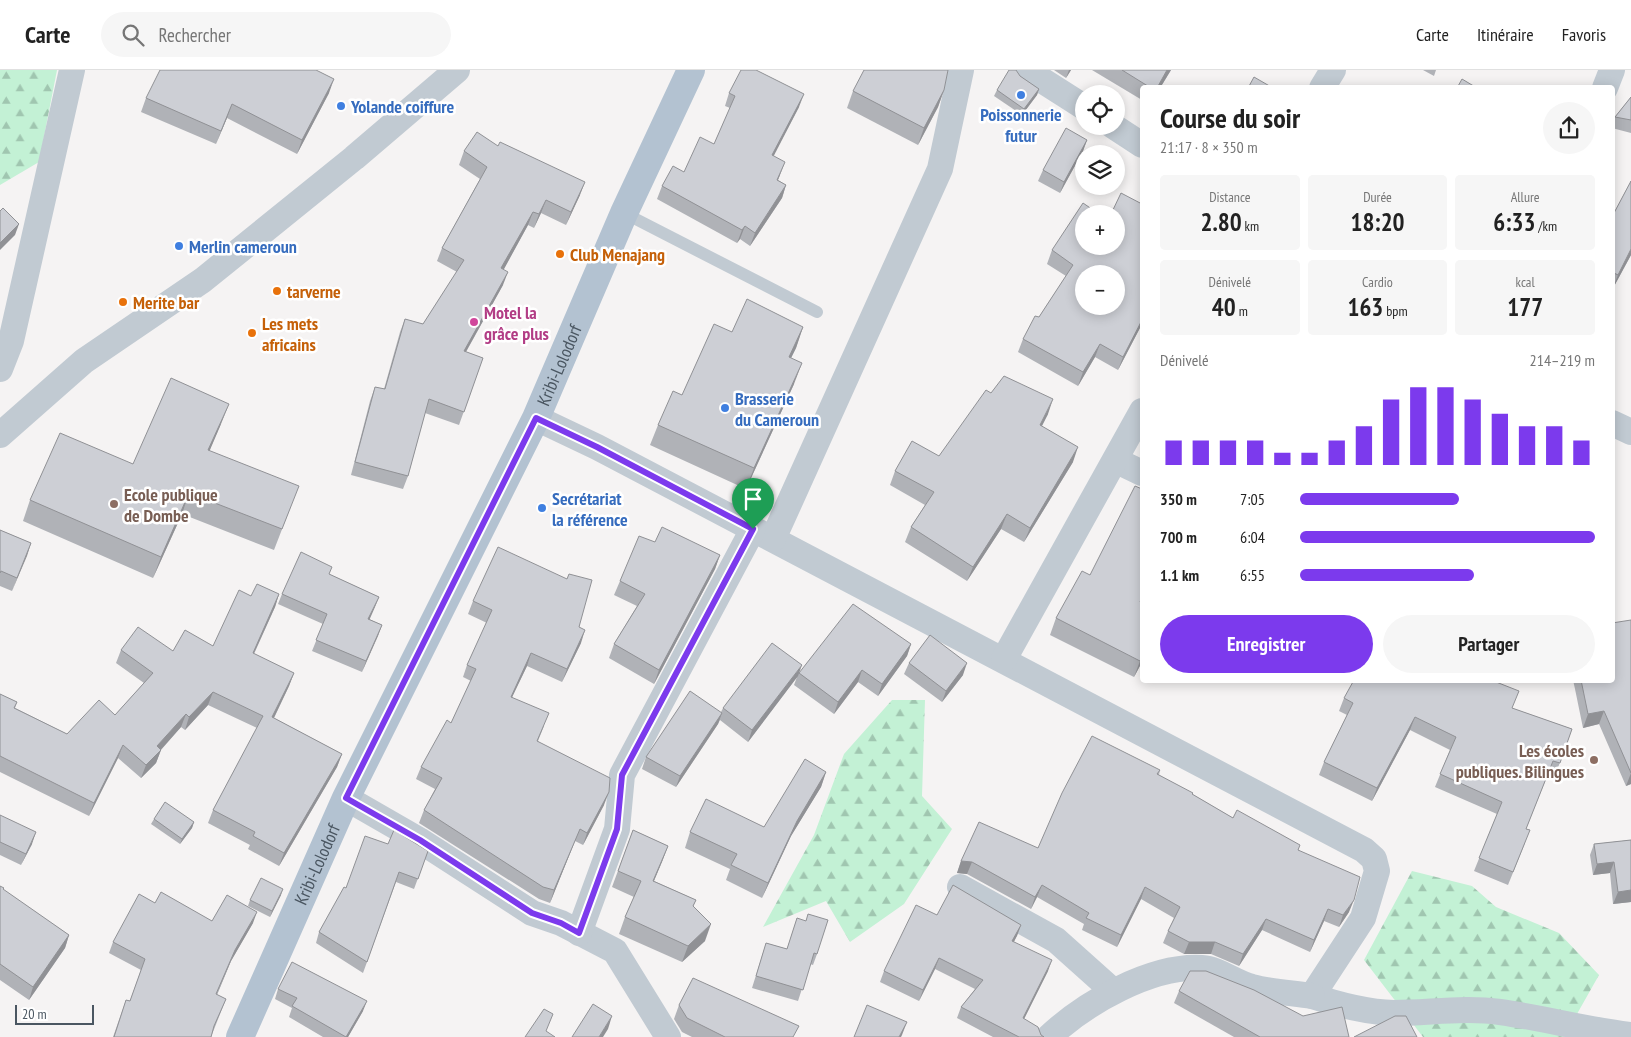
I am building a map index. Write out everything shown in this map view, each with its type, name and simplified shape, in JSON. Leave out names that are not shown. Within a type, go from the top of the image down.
[{"type":"main road","name":"Kribi-Lolodorf","points":[[240,1037],[346,798],[536,418],[624,213],[691,70]]},
{"type":"street","points":[[0,369],[11,341],[72,70]]},
{"type":"street","points":[[0,435],[84,361],[203,280],[354,158],[457,70]]},
{"type":"street","points":[[579,933],[617,829],[622,775],[763,534],[940,169],[961,70]]},
{"type":"street","points":[[1026,70],[1075,101]]},
{"type":"street","points":[[1324,85],[1333,70]]},
{"type":"street","points":[[1606,85],[1612,70]]},
{"type":"street","points":[[1125,134],[1140,145]]},
{"type":"street","points":[[1004,659],[1117,461],[1140,416]]},
{"type":"street","points":[[536,418],[597,447],[1004,659],[1364,850],[1374,859],[1377,871],[1363,918],[1312,996]]},
{"type":"street","points":[[1615,424],[1631,432]]},
{"type":"street","points":[[1117,461],[1140,472]]},
{"type":"street","points":[[346,798],[420,840],[532,913],[561,923],[615,951],[668,1037]]},
{"type":"street","points":[[960,887],[1056,940],[1113,991]]},
{"type":"street","points":[[1065,1032],[1113,991],[1177,968],[1204,968],[1251,987],[1312,996],[1354,1009],[1394,1013],[1444,1010],[1499,1012],[1591,1030],[1631,1035]]},
{"type":"lane","points":[[624,213],[817,312]]},
{"type":"green space","points":[[0,70],[57,70],[39,162],[0,185]]},
{"type":"green space","points":[[892,700],[925,700],[922,796],[952,829],[904,904],[850,942],[826,901],[763,927],[814,835],[844,754]]},
{"type":"green space","points":[[1412,871],[1472,886],[1496,907],[1559,933],[1599,975],[1564,1037],[1423,1037],[1364,960]]},
{"type":"building","points":[[160,70],[316,70],[334,79],[302,140],[232,104],[221,131],[146,98]]},
{"type":"building","points":[[741,70],[756,70],[804,94],[772,155],[785,162],[777,180],[786,185],[755,233],[745,226],[742,230],[662,186],[673,166],[684,172],[700,137],[714,144],[735,96],[729,93]]},
{"type":"building","points":[[864,70],[948,70],[944,90],[924,128],[853,91]]},
{"type":"building","points":[[1009,70],[1016,70],[1020,76],[1039,89],[1024,109],[997,90]]},
{"type":"building","points":[[1122,70],[1167,70],[1159,85],[1146,85]]},
{"type":"building","points":[[1254,77],[1268,85],[1250,85]]},
{"type":"building","points":[[1462,79],[1472,85],[1459,85]]},
{"type":"building","points":[[1631,97],[1631,120],[1615,117]]},
{"type":"building","points":[[1066,128],[1075,135],[1087,140],[1084,145],[1075,145],[1075,162],[1064,182],[1043,170]]},
{"type":"building","points":[[477,132],[498,146],[500,142],[585,182],[571,212],[546,200],[539,214],[533,212],[501,268],[508,272],[464,351],[483,358],[464,412],[429,399],[408,476],[355,462],[375,387],[385,389],[405,319],[423,324],[464,260],[442,248],[487,167],[464,151]]},
{"type":"building","points":[[1631,181],[1631,249],[1618,275],[1615,274],[1615,211]]},
{"type":"building","points":[[1120,195],[1125,195],[1140,203],[1140,324],[1123,357],[1100,344],[1083,372],[1023,339],[1035,316],[1039,317],[1073,265],[1052,250],[1075,215],[1075,255],[1125,255],[1125,205],[1115,205]]},
{"type":"building","points":[[3,208],[19,224],[0,243],[0,211]]},
{"type":"building","points":[[747,299],[803,327],[789,357],[802,363],[754,468],[658,425],[673,391],[682,395],[714,324],[732,332]]},
{"type":"building","points":[[1004,376],[1053,399],[1040,425],[1078,447],[1030,528],[1007,514],[973,567],[911,527],[934,492],[895,471],[912,441],[939,456],[986,390],[991,393]]},
{"type":"building","points":[[171,378],[229,404],[208,450],[299,486],[282,529],[189,493],[161,557],[30,500],[60,433],[133,464]]},
{"type":"building","points":[[1135,486],[1140,488],[1140,661],[1056,618],[1082,571],[1090,575]]},
{"type":"building","points":[[662,527],[720,555],[659,670],[614,644],[645,594],[620,581],[639,536],[655,542]]},
{"type":"building","points":[[0,530],[31,543],[17,578],[1,571],[0,573]]},
{"type":"building","points":[[498,547],[567,579],[569,574],[592,580],[579,627],[585,630],[567,669],[531,653],[511,697],[549,713],[537,741],[610,778],[609,792],[587,833],[580,829],[554,890],[543,887],[424,810],[442,778],[421,767],[447,720],[451,723],[476,669],[467,665],[492,610],[473,601]]},
{"type":"building","points":[[301,552],[332,567],[329,574],[379,597],[368,619],[382,625],[366,661],[316,640],[327,614],[282,594]]},
{"type":"building","points":[[257,584],[279,594],[253,653],[294,673],[272,717],[342,754],[284,853],[253,836],[255,832],[213,810],[263,716],[213,692],[189,717],[186,714],[157,746],[161,750],[146,765],[123,745],[94,803],[0,756],[0,694],[17,702],[14,708],[67,734],[99,700],[115,715],[153,673],[121,650],[138,627],[173,651],[185,630],[213,646],[239,590],[251,596]]},
{"type":"building","points":[[853,604],[911,644],[882,684],[862,670],[838,702],[799,673]]},
{"type":"building","points":[[1631,620],[1631,773],[1604,711],[1588,714],[1582,683],[1615,683],[1615,623]]},
{"type":"building","points":[[930,635],[967,663],[946,691],[909,663]]},
{"type":"building","points":[[772,643],[802,665],[752,730],[723,708]]},
{"type":"building","points":[[1352,683],[1499,683],[1519,691],[1512,708],[1572,729],[1560,763],[1553,761],[1526,829],[1530,830],[1513,872],[1479,858],[1502,802],[1440,774],[1456,737],[1415,717],[1377,788],[1324,762],[1353,703],[1344,698]]},
{"type":"building","points":[[690,691],[722,713],[680,776],[646,757]]},
{"type":"building","points":[[1092,736],[1160,770],[1157,774],[1193,793],[1233,818],[1237,810],[1300,845],[1298,850],[1360,877],[1354,900],[1343,915],[1328,909],[1314,940],[1266,919],[1243,954],[1215,942],[1189,942],[1168,931],[1180,907],[1145,887],[1121,935],[1086,918],[1089,913],[1042,885],[1035,897],[972,862],[961,861],[979,822],[1038,848],[1062,793]]},
{"type":"building","points":[[805,759],[826,772],[797,821],[768,883],[731,865],[737,854],[690,832],[706,799],[764,827]]},
{"type":"building","points":[[165,802],[194,822],[182,839],[154,819]]},
{"type":"building","points":[[0,815],[36,832],[26,854],[0,842]]},
{"type":"building","points":[[394,830],[428,851],[418,879],[399,872],[367,962],[319,932],[344,887],[346,888],[365,836],[388,844]]},
{"type":"building","points":[[633,830],[668,846],[653,881],[696,900],[693,906],[711,924],[688,946],[625,917],[641,881],[618,871]]},
{"type":"building","points":[[1631,840],[1631,890],[1618,892],[1614,862],[1597,864],[1594,844]]},
{"type":"building","points":[[261,878],[283,889],[272,911],[250,900]]},
{"type":"building","points":[[953,885],[1021,925],[1012,941],[1052,960],[1023,1018],[1038,1027],[1041,1035],[1044,1037],[1019,1037],[961,1007],[983,980],[939,958],[923,990],[884,971],[916,905],[937,915]]},
{"type":"building","points":[[0,886],[69,935],[33,987],[0,964]]},
{"type":"building","points":[[161,892],[212,921],[227,895],[257,912],[235,950],[216,994],[226,999],[211,1037],[114,1037],[126,1000],[130,1001],[145,959],[113,942],[139,894],[155,903]]},
{"type":"building","points":[[808,914],[828,920],[817,954],[814,953],[803,990],[756,976],[766,943],[787,949],[797,918],[806,921]]},
{"type":"building","points":[[292,962],[367,1001],[346,1037],[292,1006],[297,998],[278,989]]},
{"type":"building","points":[[1190,971],[1206,971],[1254,990],[1303,1016],[1342,1007],[1349,1037],[1260,1037],[1179,991]]},
{"type":"building","points":[[693,978],[799,1026],[793,1037],[725,1037],[687,1018],[679,1005]]},
{"type":"building","points":[[593,1004],[612,1016],[599,1037],[572,1037]]},
{"type":"building","points":[[867,1005],[907,1022],[899,1037],[854,1037]]},
{"type":"building","points":[[544,1009],[553,1014],[546,1031],[555,1037],[525,1037]]},
{"type":"building","points":[[1395,1016],[1406,1016],[1417,1037],[1354,1037]]},
{"type":"place","name":"Poissonnerie futur","points":[[1021,95]]},
{"type":"place","name":"Yolande coiffure","points":[[341,106]]},
{"type":"place","name":"Merlin cameroun","points":[[179,246]]},
{"type":"place","name":"Club Menajang","points":[[560,254]]},
{"type":"place","name":"tarverne","points":[[277,291]]},
{"type":"place","name":"Merite bar","points":[[123,302]]},
{"type":"place","name":"Motel la grâce plus","points":[[474,322]]},
{"type":"place","name":"Les mets africains","points":[[252,333]]},
{"type":"place","name":"Brasserie du Cameroun","points":[[725,408]]},
{"type":"place","name":"Ecole publique de Dombe","points":[[114,504]]},
{"type":"place","name":"Secrétariat la référence","points":[[542,508]]},
{"type":"place","name":"Les écoles publiques. Bilingues","points":[[1594,760]]},
{"type":"route","points":[[536,418],[597,447],[753,529],[622,775],[617,829],[579,933],[561,923],[532,913],[420,840],[346,798],[536,418]]}]
